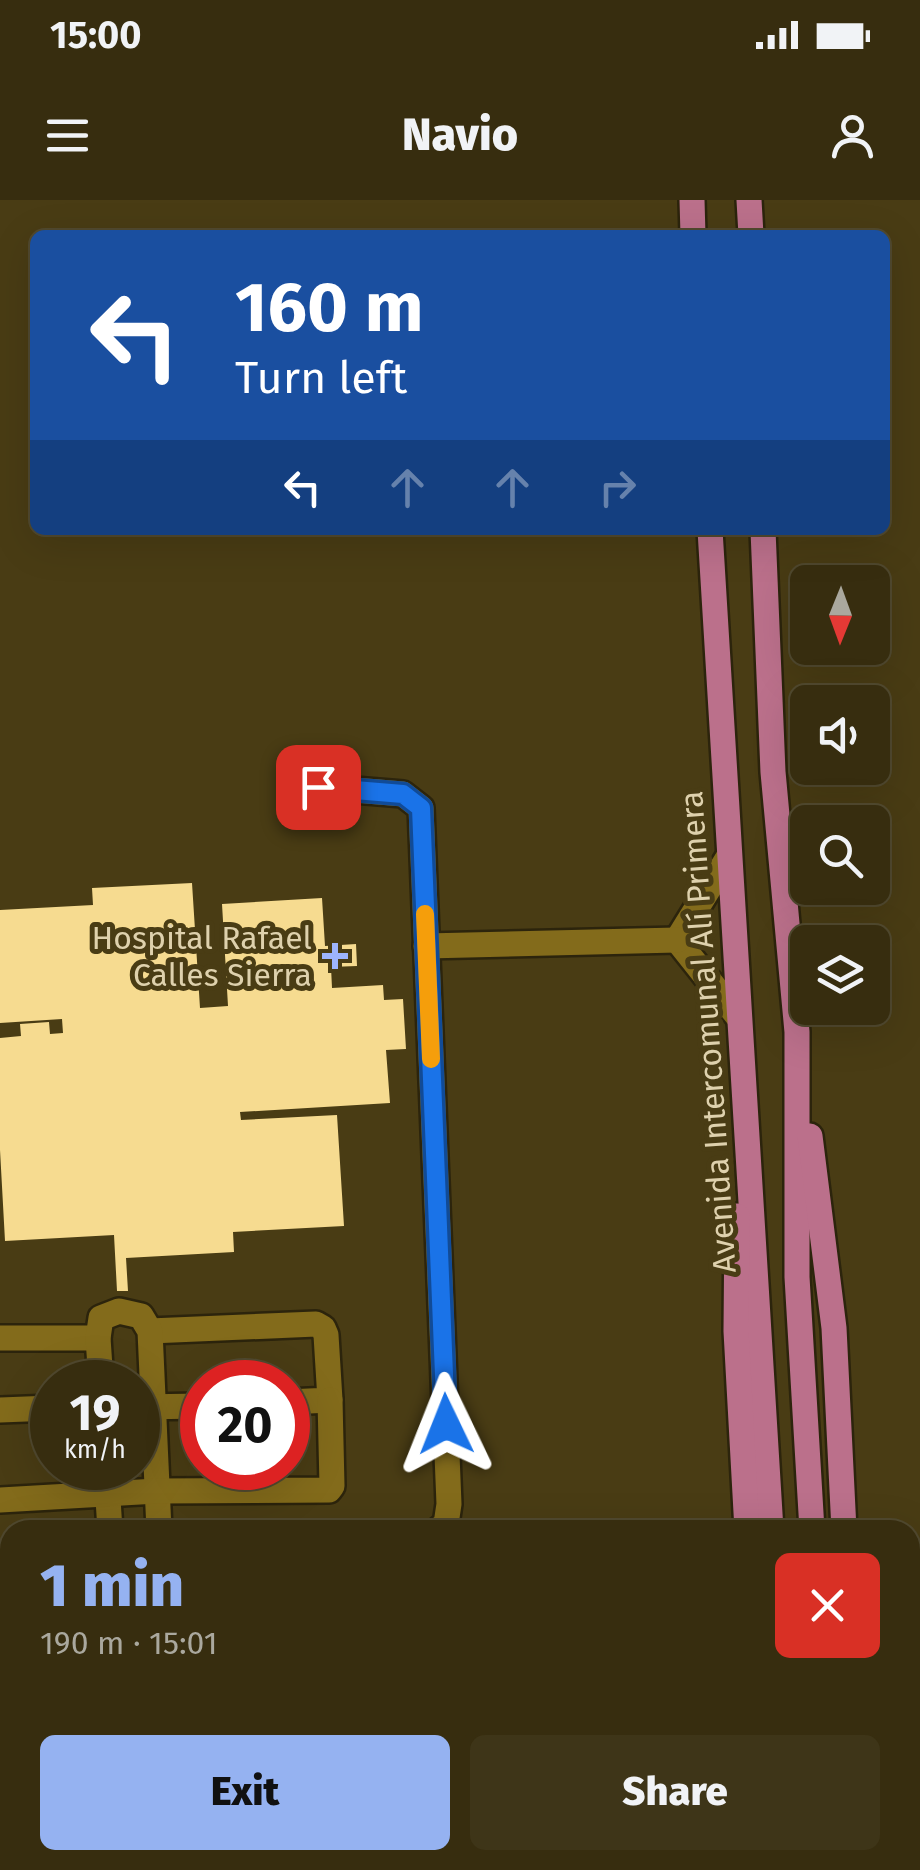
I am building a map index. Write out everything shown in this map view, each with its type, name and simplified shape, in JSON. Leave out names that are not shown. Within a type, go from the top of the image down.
[{"type":"main road","points":[[692,200],[693,230]]},
{"type":"main road","points":[[749,200],[751,230]]},
{"type":"main road","name":"Avenida Intercomunal Alí Primera","points":[[710,535],[771,1520]]},
{"type":"main road","points":[[763,535],[773,772],[797,1032],[834,1328],[844,1520]]},
{"type":"main road","points":[[739,1027],[736,1332],[746,1520]]},
{"type":"main road","points":[[797,1032],[797,1277],[811,1520]]},
{"type":"street","points":[[318,787],[403,794],[421,808],[446,1520]]},
{"type":"street","points":[[676,940],[729,856]]},
{"type":"street","points":[[426,946],[676,940]]},
{"type":"street","points":[[676,940],[739,1027]]},
{"type":"street","points":[[100,1360],[101,1318],[119,1311],[141,1316],[150,1332],[149,1360]]},
{"type":"street","points":[[150,1332],[316,1324],[323,1328],[332,1486],[329,1490],[152,1490]]},
{"type":"street","points":[[0,1338],[98,1338]]},
{"type":"street","points":[[310,1401],[330,1400]]},
{"type":"street","points":[[0,1410],[30,1409]]},
{"type":"street","points":[[0,1500],[53,1490]]},
{"type":"street","points":[[107,1490],[109,1520]]},
{"type":"street","points":[[157,1491],[158,1520]]},
{"type":"building","points":[[192,883],[200,1008],[228,1006],[222,904],[322,898],[325,946],[356,944],[357,966],[331,967],[332,988],[383,985],[384,1000],[403,999],[406,1049],[386,1050],[390,1103],[240,1112],[241,1120],[337,1115],[344,1226],[233,1232],[234,1252],[126,1258],[128,1291],[117,1291],[114,1235],[5,1241],[0,1038],[21,1036],[20,1024],[49,1022],[50,1034],[63,1033],[62,1019],[0,1023],[0,910],[93,905],[92,888]]},
{"type":"slow traffic","points":[[425,914],[431,1059]]},
{"type":"place","name":"Hospital Rafael Calles Sierra","points":[[335,956]]},
{"type":"route","points":[[318,787],[403,794],[421,808],[446,1424]]}]
